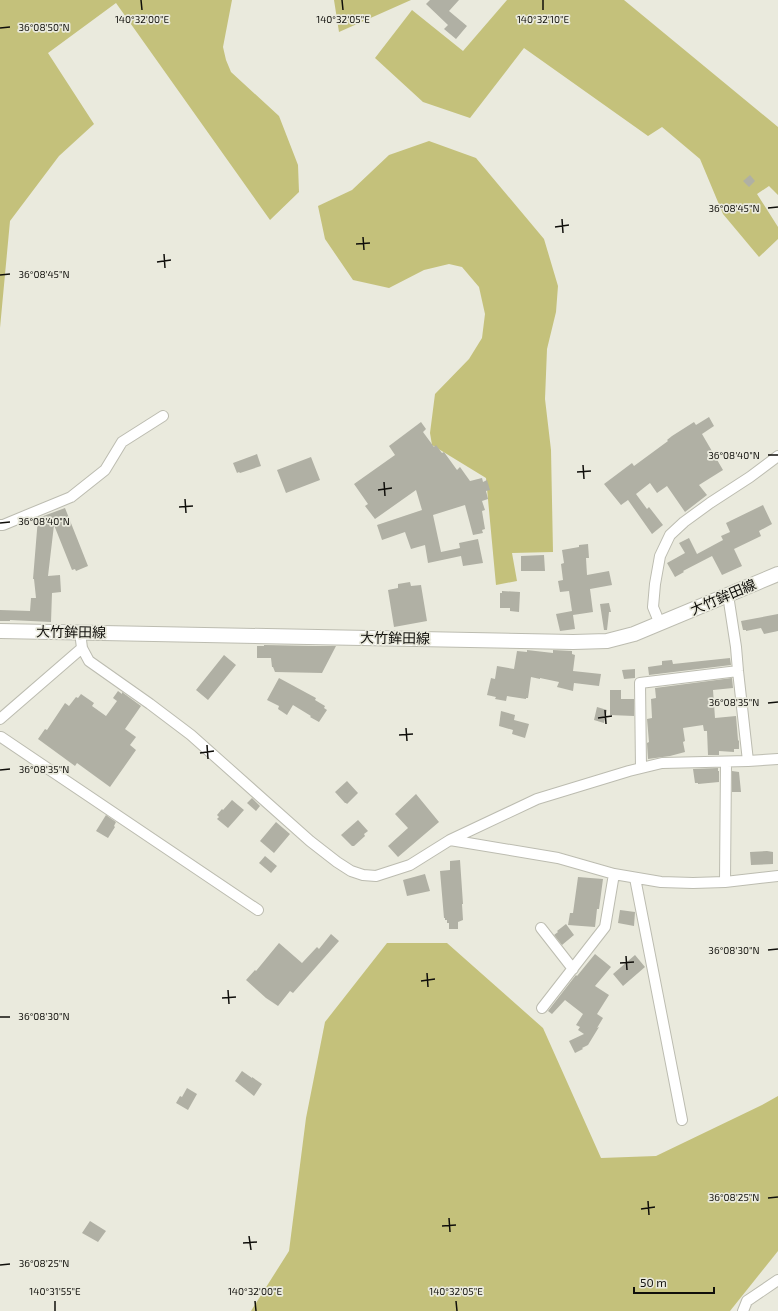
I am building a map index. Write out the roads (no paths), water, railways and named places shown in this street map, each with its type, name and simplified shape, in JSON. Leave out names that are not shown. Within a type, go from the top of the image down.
[{"type":"main road","name":"大竹鉾田線","points":[[0,631],[574,642],[608,641],[634,634],[660,624],[778,574]]},
{"type":"street","points":[[0,525],[71,497],[105,470],[122,442],[163,416]]},
{"type":"street","points":[[660,624],[653,607],[655,584],[660,556],[670,535],[691,517],[778,456]]},
{"type":"street","points":[[728,595],[736,647],[748,761]]},
{"type":"street","points":[[80,632],[82,648],[89,661],[191,735],[310,841],[337,862],[350,870],[363,875],[376,876],[410,865],[450,840],[537,799],[641,768],[662,763],[726,762],[778,759]]},
{"type":"street","points":[[82,648],[1,719],[1,740],[258,910]]},
{"type":"street","points":[[641,768],[640,683],[738,671]]},
{"type":"street","points":[[725,882],[726,762]]},
{"type":"street","points":[[450,840],[558,858],[614,874],[661,882],[725,882],[778,876]]},
{"type":"street","points":[[542,1008],[605,928],[614,874]]},
{"type":"street","points":[[635,878],[682,1120]]},
{"type":"street","points":[[541,928],[573,969]]},
{"type":"street","points":[[743,1311],[746,1301],[778,1280]]}]
